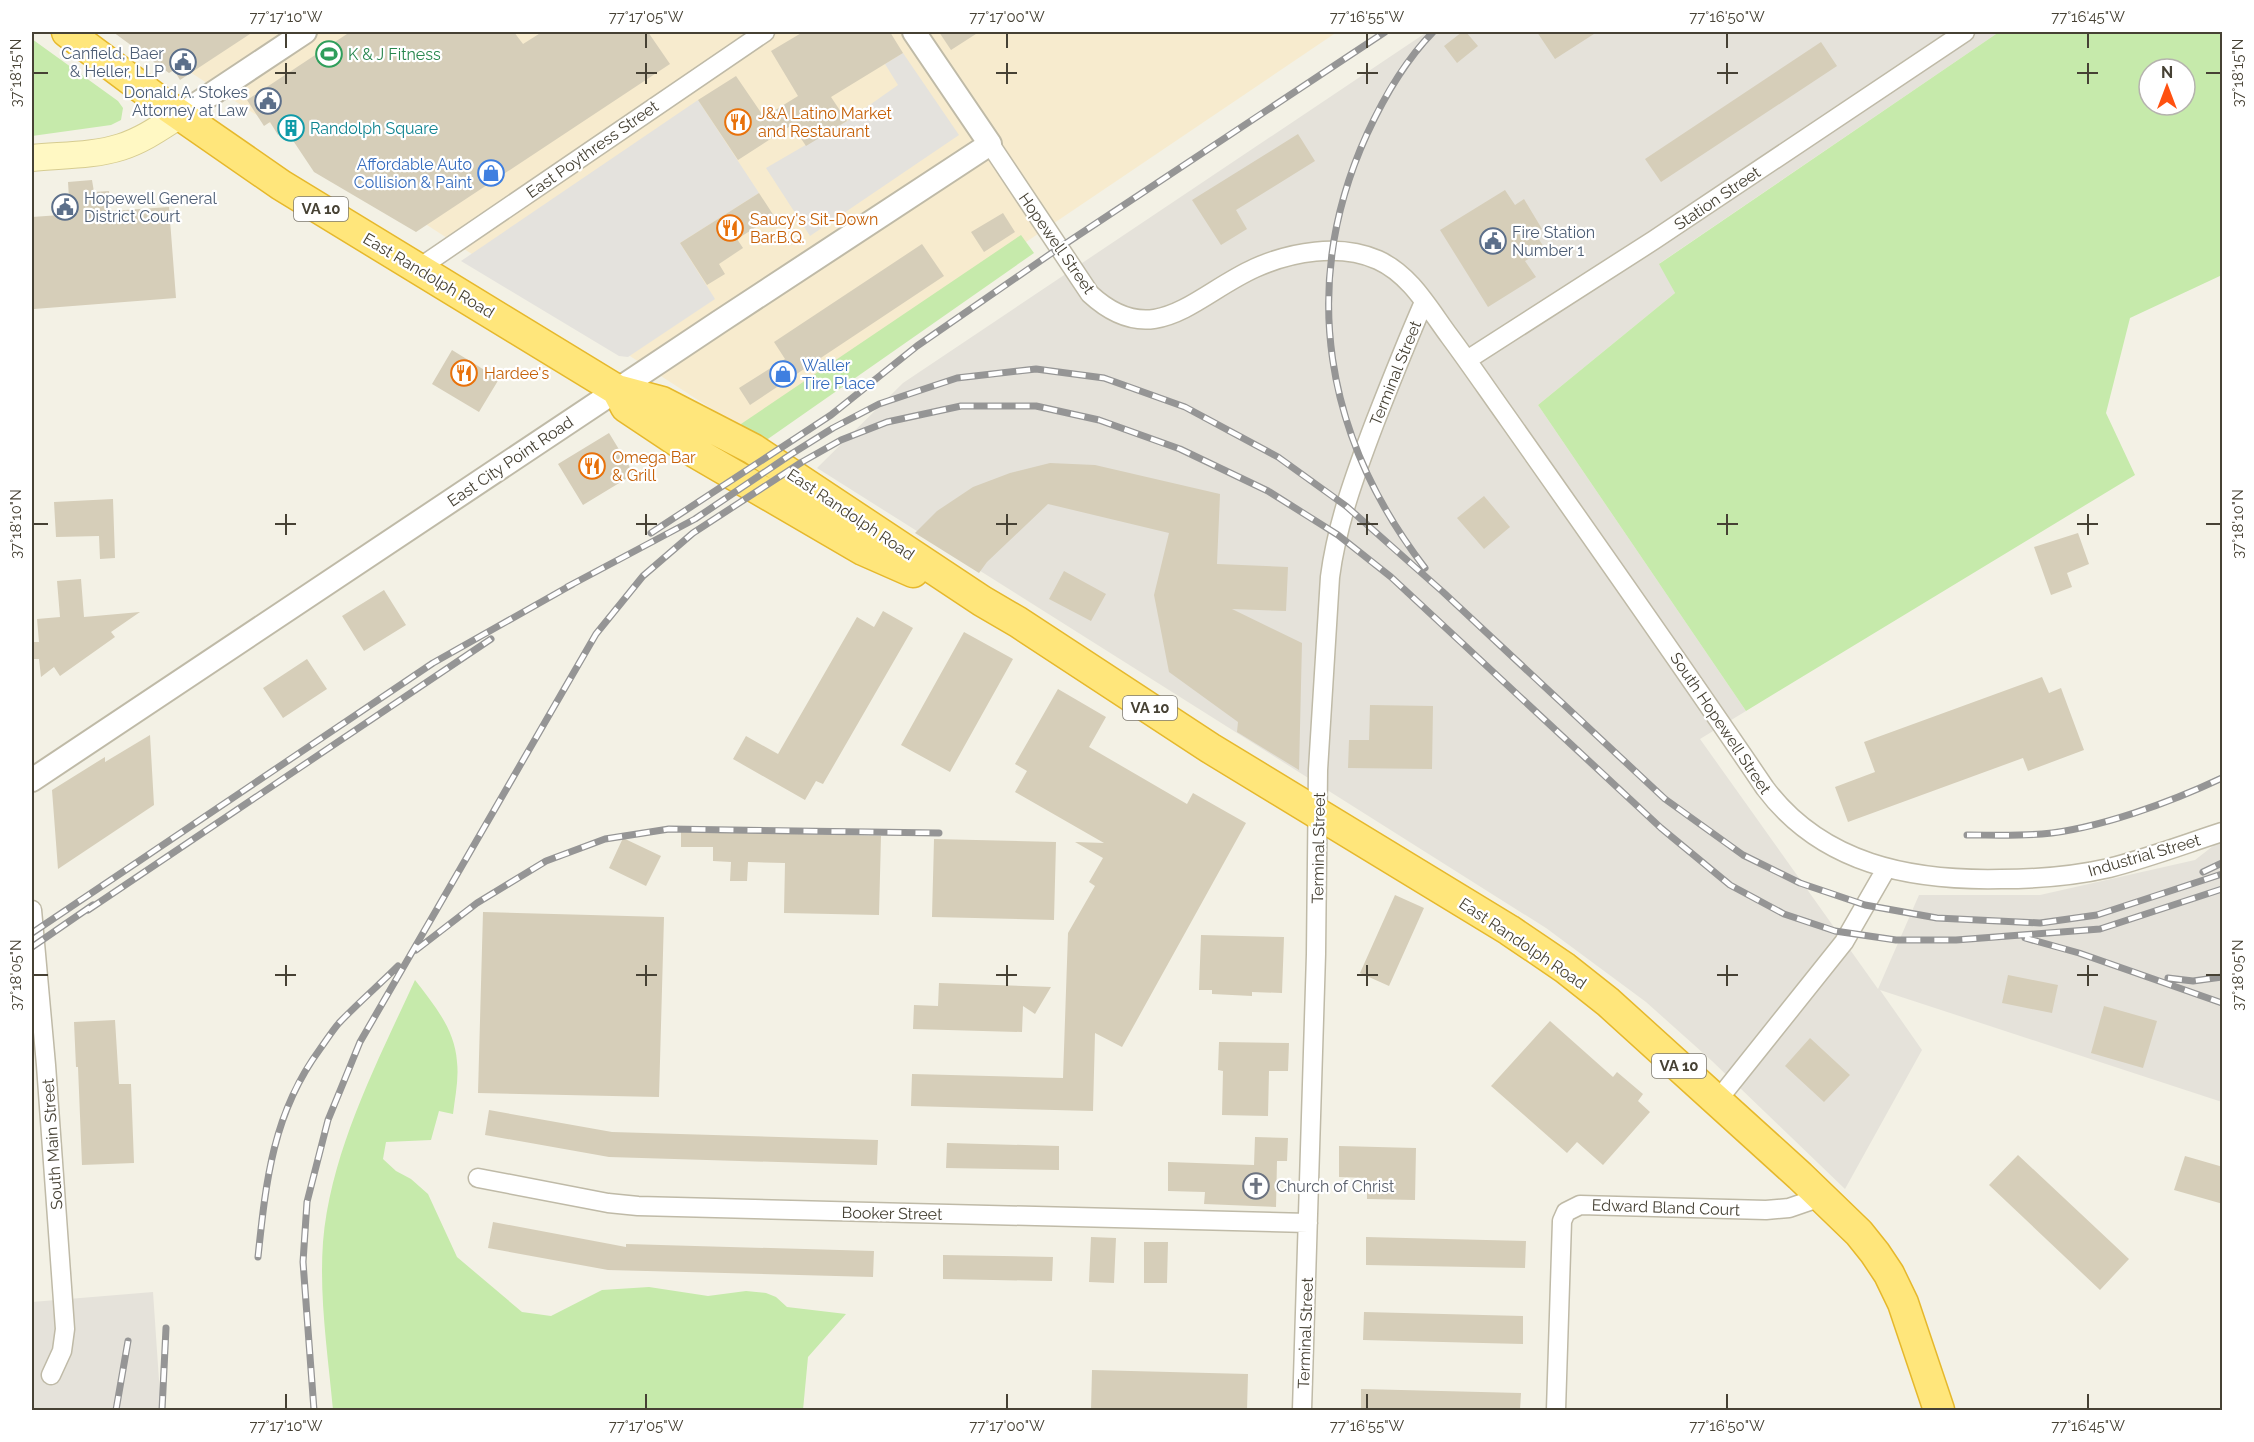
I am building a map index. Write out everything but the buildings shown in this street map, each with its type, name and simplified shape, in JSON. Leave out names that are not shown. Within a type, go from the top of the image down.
[{"type":"highway","name":"East Randolph Road","points":[[67,32],[281,185],[617,390],[662,402],[753,449],[982,601],[1018,622],[1210,748],[1509,930],[1565,968],[1639,1029],[1859,1233],[1889,1274],[1903,1303],[1939,1410]]},
{"type":"main road","points":[[32,158],[94,153],[120,147],[144,137],[180,115]]},
{"type":"street","points":[[180,115],[305,32]]},
{"type":"street","name":"East Poythress Street","points":[[419,268],[765,32]]},
{"type":"street","name":"Hopewell Street","points":[[914,32],[1090,294],[1106,309],[1140,320],[1162,318],[1196,303],[1252,269],[1269,262],[1305,253],[1323,252],[1357,254],[1377,260],[1395,269],[1410,283],[1424,302]]},
{"type":"street","name":"Station Street","points":[[1467,360],[1654,240],[1965,32]]},
{"type":"street","name":"East City Point Road","points":[[32,780],[990,144]]},
{"type":"street","name":"South Hopewell Street","points":[[1424,302],[1658,630],[1778,806],[1803,828],[1824,842],[1859,860],[1886,869]]},
{"type":"street","name":"Terminal Street","points":[[1302,1410],[1318,813],[1325,641],[1334,549],[1354,477],[1424,302]]},
{"type":"street","name":"Industrial Street","points":[[1886,869],[1916,875],[1980,880],[2030,879],[2110,867],[2223,832]]},
{"type":"street","points":[[1718,1101],[1844,942],[1886,869]]},
{"type":"street","name":"South Main Street","points":[[32,910],[39,1066],[66,1329],[62,1351],[51,1376]]},
{"type":"street","name":"Booker Street","points":[[478,1178],[608,1203],[638,1206],[1308,1223]]},
{"type":"street","name":"Edward Bland Court","points":[[1556,1410],[1562,1221],[1566,1212],[1580,1205],[1766,1210],[1789,1208],[1821,1197]]},
{"type":"shaded area","points":[[128,32],[1337,32],[746,431]]},
{"type":"shaded area","points":[[1427,32],[1999,32],[1660,263],[1675,293],[1538,405],[1746,711],[1700,739],[1878,989],[1919,895],[2040,895],[2195,860],[2222,839],[2222,1102],[1880,990],[1922,1050],[1845,1189],[1712,1061],[1646,1002],[1546,928],[817,468],[903,383]]},
{"type":"shaded area","points":[[903,53],[959,135],[810,236],[766,168],[847,121],[898,85],[885,64]]},
{"type":"shaded area","points":[[698,100],[759,193],[680,243],[715,299],[628,357],[619,356],[461,261]]},
{"type":"shaded area","points":[[153,1292],[161,1410],[32,1410],[32,1302]]},
{"type":"green space","points":[[1999,32],[2222,32],[2222,275],[2130,318],[2106,413],[2135,475],[1746,711],[1538,405],[1675,293],[1659,264]]},
{"type":"green space","points":[[32,39],[118,101],[123,108],[121,120],[111,125],[32,136]]},
{"type":"green space","points":[[1021,235],[1034,253],[765,441],[738,426]]},
{"type":"green space","points":[[415,980],[442,1018],[452,1039],[457,1068],[453,1114],[439,1111],[431,1140],[386,1142],[383,1159],[428,1194],[457,1257],[522,1312],[551,1316],[602,1290],[649,1287],[708,1296],[746,1291],[766,1293],[776,1297],[787,1307],[846,1314],[808,1357],[803,1410],[333,1410],[322,1284],[323,1242],[328,1208],[335,1174],[358,1108]]},
{"type":"railway","points":[[651,533],[831,415],[917,346],[1059,248],[1385,32]]},
{"type":"railway","points":[[1425,568],[1391,518],[1364,467],[1345,414],[1333,359],[1329,304],[1333,248],[1346,191],[1367,134],[1396,80],[1433,32]]},
{"type":"railway","points":[[567,587],[695,519],[793,453],[833,428],[879,404],[957,378],[1036,369],[1104,378],[1185,407],[1278,457],[1346,506],[1443,592],[1665,799],[1743,855],[1800,883],[1865,905],[1937,918],[2040,923],[2097,915],[2222,874]]},
{"type":"railway","points":[[314,1410],[303,1262],[307,1202],[328,1120],[360,1042],[596,634],[643,576],[693,533],[802,462],[841,440],[887,422],[961,406],[1036,406],[1099,420],[1180,449],[1268,491],[1338,535],[1391,577],[1661,828],[1730,885],[1784,914],[1835,931],[1896,940],[1956,940],[2100,929],[2222,889]]},
{"type":"railway","points":[[32,933],[433,663],[573,584]]},
{"type":"railway","points":[[88,910],[491,639]]},
{"type":"railway","points":[[1967,835],[2042,834],[2087,827],[2157,805],[2222,778]]},
{"type":"railway","points":[[416,950],[477,903],[546,861],[605,839],[669,829],[939,833]]},
{"type":"railway","points":[[2203,872],[2222,863]]},
{"type":"railway","points":[[32,947],[93,905]]},
{"type":"railway","points":[[2025,938],[2079,953],[2222,1003]]},
{"type":"railway","points":[[258,1257],[264,1201],[274,1148],[282,1123],[304,1073],[336,1026],[398,966]]},
{"type":"railway","points":[[2168,978],[2193,981],[2222,977]]},
{"type":"railway","points":[[162,1410],[166,1328]]},
{"type":"railway","points":[[116,1410],[128,1341]]},
{"type":"place","name":"K & J Fitness","points":[[329,54]]},
{"type":"place","name":"Canfield, Baer & Heller, LLP","points":[[183,62]]},
{"type":"place","name":"Donald A. Stokes Attorney at Law","points":[[268,101]]},
{"type":"place","name":"J&A Latino Market and Restaurant","points":[[738,122]]},
{"type":"place","name":"Randolph Square","points":[[291,128]]},
{"type":"place","name":"Affordable Auto Collision & Paint","points":[[491,173]]},
{"type":"place","name":"Hopewell General District Court","points":[[65,207]]},
{"type":"place","name":"Saucy's Sit-Down Bar.B.Q.","points":[[730,228]]},
{"type":"place","name":"Fire Station Number 1","points":[[1493,241]]},
{"type":"place","name":"Hardee's","points":[[464,373]]},
{"type":"place","name":"Waller Tire Place","points":[[783,374]]},
{"type":"place","name":"Omega Bar & Grill","points":[[592,466]]},
{"type":"place","name":"Church of Christ","points":[[1256,1186]]}]
